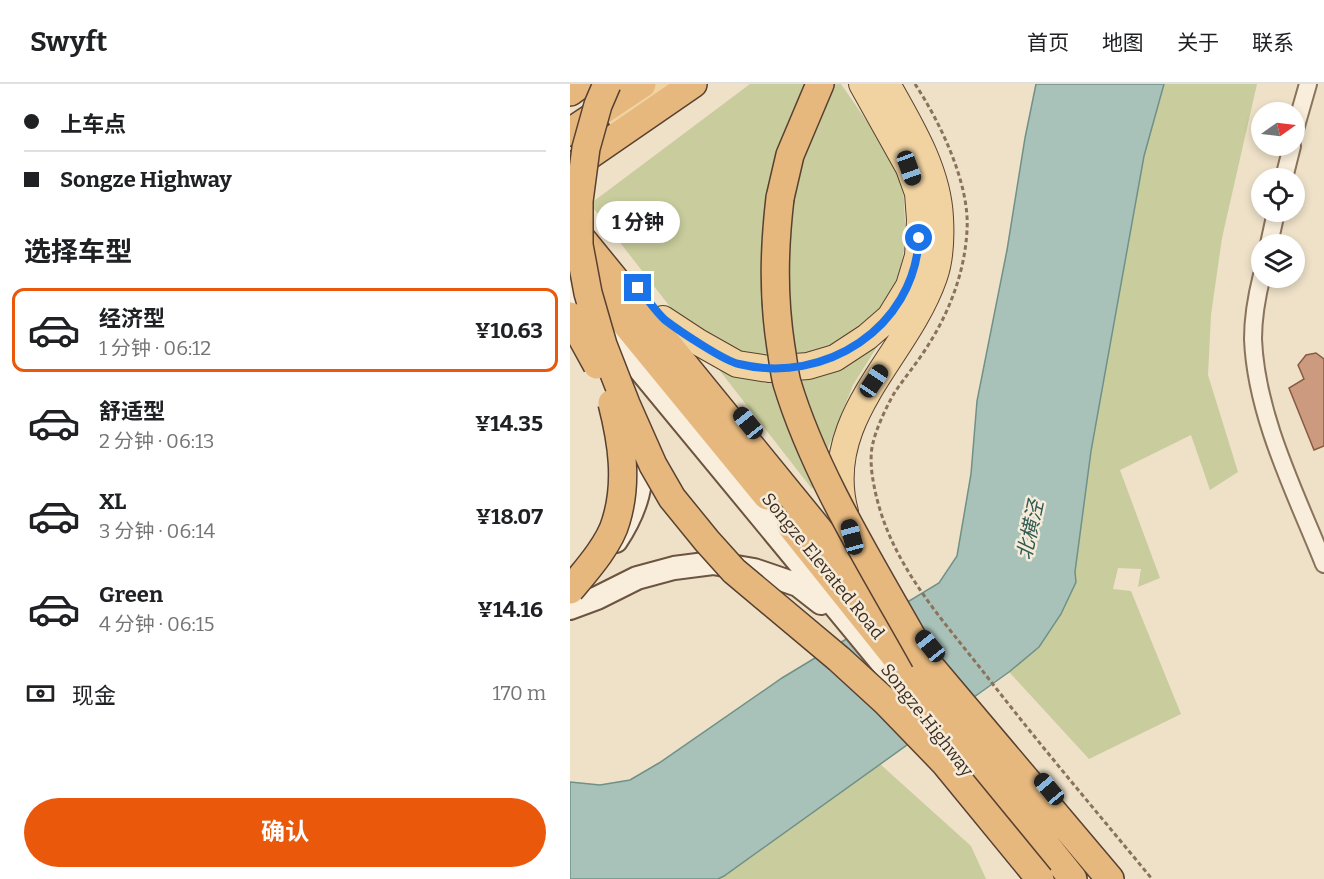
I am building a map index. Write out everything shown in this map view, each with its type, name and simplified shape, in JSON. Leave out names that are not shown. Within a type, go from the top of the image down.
[{"type":"highway","points":[[570,92],[581,84]]},
{"type":"highway","points":[[607,84],[598,105],[586,148],[579,201],[579,245],[588,292],[603,345],[653,465],[672,498],[727,564],[839,658],[887,704],[944,762],[1040,879]]},
{"type":"highway","points":[[570,132],[642,84]]},
{"type":"highway","points":[[570,169],[693,84]]},
{"type":"highway","points":[[820,84],[790,155],[780,198],[774,251],[775,312],[787,382],[810,446],[832,492],[925,660]]},
{"type":"highway","name":"Songze Elevated Road","points":[[570,225],[925,660],[1110,879]]},
{"type":"highway","name":"Songze Elevated Road","points":[[570,256],[797,533],[1073,879]]},
{"type":"highway","points":[[570,316],[586,342],[609,390],[620,434],[623,481],[616,523],[593,562],[570,590]]},
{"type":"main road","points":[[570,155],[668,84]]},
{"type":"main road","points":[[663,319],[737,364],[769,369],[808,366],[835,358],[867,337],[890,317],[909,286],[918,256],[920,220],[918,193],[909,168],[862,84]]},
{"type":"main road","points":[[857,556],[842,499],[840,471],[845,440],[856,412],[919,309],[934,276],[939,244],[940,217],[926,159],[887,84]]},
{"type":"main road","points":[[570,204],[1123,879]]},
{"type":"main road","name":"Songze Highway","points":[[570,285],[847,621],[1053,879]]},
{"type":"main road","points":[[570,580],[597,565],[617,540],[633,513],[642,480],[644,430],[607,331]]},
{"type":"main road","points":[[570,608],[597,598],[637,578],[674,568],[713,563],[754,570],[798,585],[847,621]]},
{"type":"street","points":[[1303,102],[1308,84]]},
{"type":"street","points":[[1259,288],[1253,339],[1260,389],[1276,444],[1324,564]]},
{"type":"path","points":[[906,571],[1004,699],[1152,879]]},
{"type":"green space","points":[[750,84],[841,84],[884,146],[903,183],[906,241],[887,331],[853,385],[812,489],[590,204]]},
{"type":"green space","points":[[1164,84],[1257,84],[1253,102],[1251,102],[1222,238],[1211,315],[1208,375],[1238,472],[1210,490],[1191,435],[1120,470],[1160,578],[1138,587],[1141,569],[1118,568],[1113,589],[1131,591],[1181,714],[1089,759],[1009,672],[1039,647],[1076,582],[1075,572],[1091,451],[1144,156]]},
{"type":"green space","points":[[880,764],[971,846],[986,879],[718,879]]},
{"type":"water","name":"北横泾","points":[[1036,84],[1164,84],[1144,156],[1091,451],[1075,572],[1076,582],[1061,614],[1039,647],[1009,672],[724,876],[718,879],[570,879],[570,782],[600,785],[630,780],[659,763],[782,678],[939,583],[957,556],[971,474],[977,401],[1007,250]]},
{"type":"building","points":[[1316,353],[1324,359],[1324,446],[1314,450],[1289,388],[1304,379],[1298,365],[1306,355]]},
{"type":"route","points":[[638,288],[663,319],[737,364],[769,369],[808,366],[835,358],[867,337],[890,317],[909,286],[918,256],[919,238]]}]
